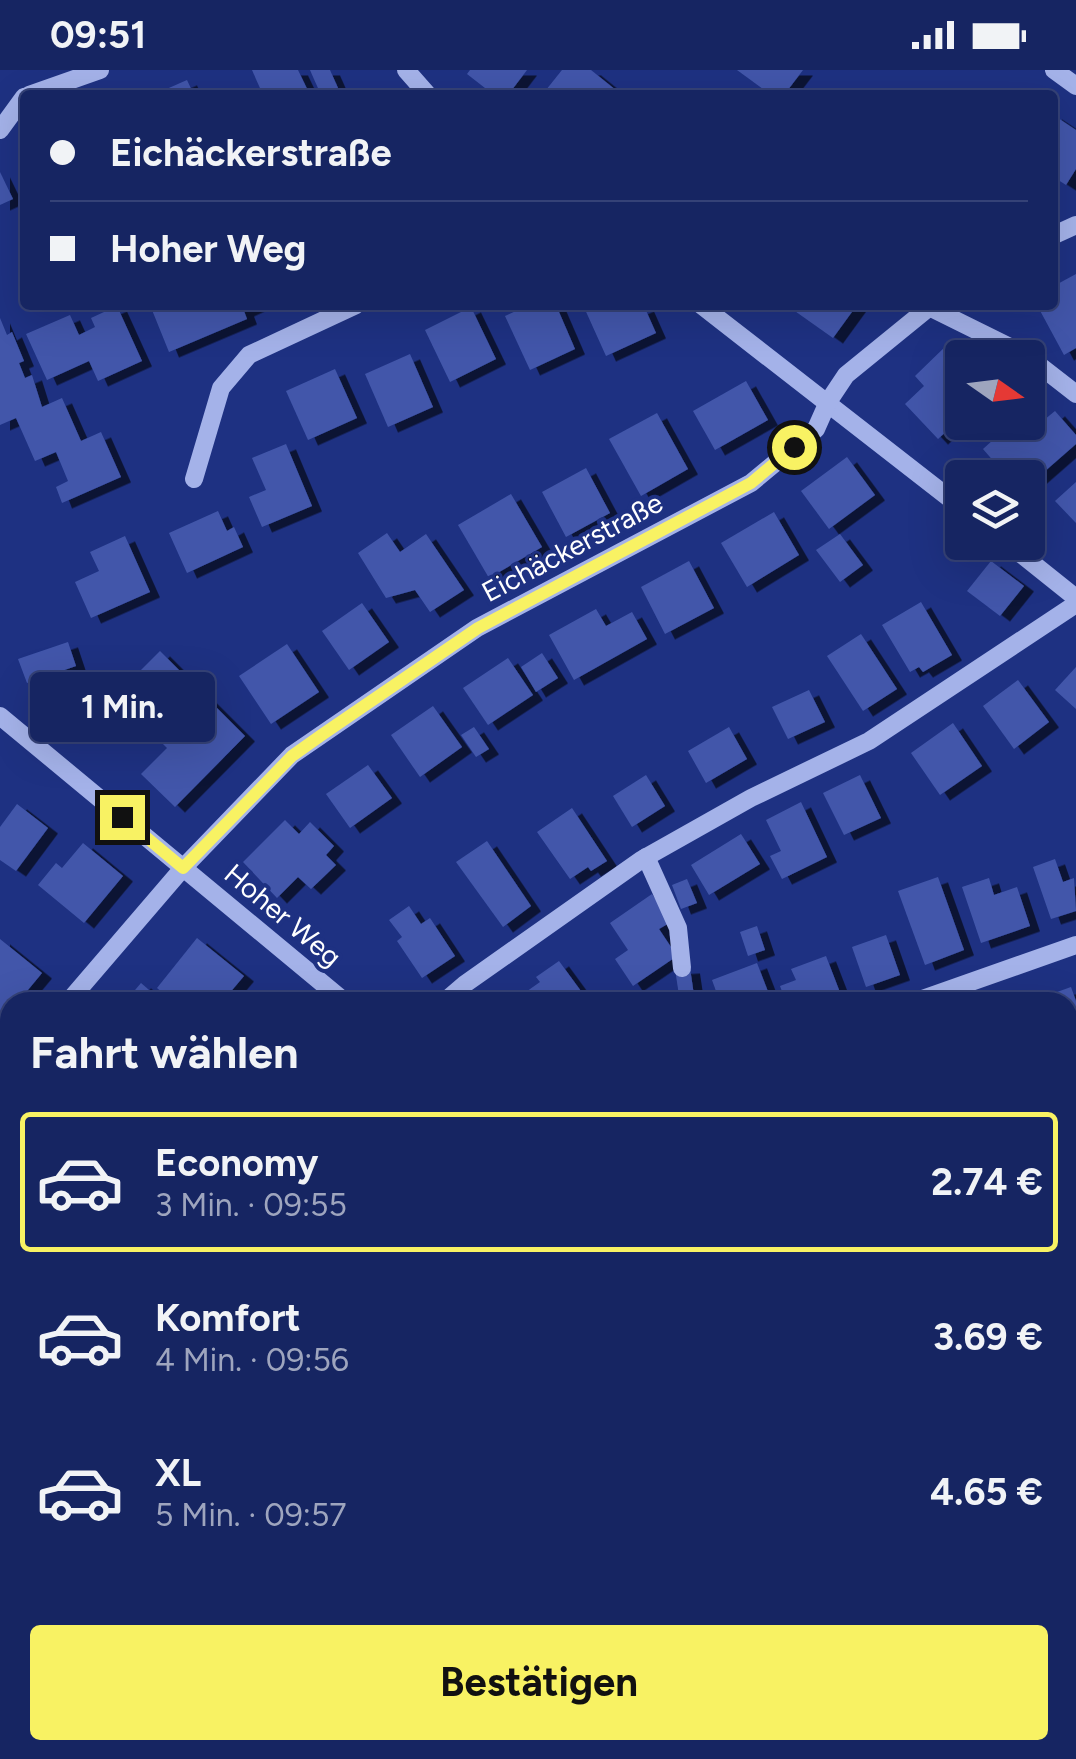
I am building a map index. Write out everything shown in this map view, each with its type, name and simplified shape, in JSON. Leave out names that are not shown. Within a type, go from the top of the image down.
[{"type":"street","points":[[43,90],[100,70]]},
{"type":"street","points":[[406,70],[424,90]]},
{"type":"street","points":[[1054,70],[1076,86]]},
{"type":"street","points":[[0,130],[20,104]]},
{"type":"street","points":[[194,479],[222,388],[249,355],[345,310]]},
{"type":"street","points":[[708,310],[945,495]]},
{"type":"street","name":"Eichäckerstraße","points":[[77,992],[183,868],[292,756],[478,628],[751,483],[816,429],[846,374],[925,310]]},
{"type":"street","name":"Eichäckerstraße","points":[[938,310],[1026,356],[1076,394]]},
{"type":"street","points":[[455,992],[646,856],[751,798],[869,741],[1076,601],[1027,560]]},
{"type":"street","name":"Hoher Weg","points":[[0,716],[333,992]]},
{"type":"street","points":[[646,856],[678,928],[682,968]]},
{"type":"street","points":[[943,992],[1076,946]]},
{"type":"building","points":[[252,70],[298,70],[308,90],[261,90]]},
{"type":"building","points":[[310,70],[330,70],[338,88],[319,90]]},
{"type":"building","points":[[470,70],[527,70],[512,90],[488,90],[467,74]]},
{"type":"building","points":[[562,70],[591,70],[616,90],[546,90]]},
{"type":"building","points":[[737,70],[803,70],[788,90],[764,90]]},
{"type":"building","points":[[187,80],[192,90],[164,90]]},
{"type":"building","points":[[1058,118],[1076,130],[1076,169],[1066,185],[1058,180]]},
{"type":"building","points":[[0,172],[13,199],[0,205]]},
{"type":"building","points":[[1076,274],[1076,348],[1064,355],[1040,310],[1058,310],[1058,284]]},
{"type":"building","points":[[119,310],[142,361],[98,381],[89,361],[47,380],[26,334],[70,315],[79,335],[95,327],[91,318]]},
{"type":"building","points":[[152,310],[246,310],[247,319],[169,352]]},
{"type":"building","points":[[472,310],[496,359],[450,382],[425,330]]},
{"type":"building","points":[[518,310],[558,310],[575,349],[530,370],[505,316]]},
{"type":"building","points":[[585,310],[646,310],[656,333],[606,356]]},
{"type":"building","points":[[793,310],[853,310],[833,338]]},
{"type":"building","points":[[0,318],[7,335],[12,332],[24,361],[19,363],[25,378],[32,375],[42,407],[62,398],[81,441],[101,432],[121,477],[62,503],[56,487],[68,481],[56,452],[35,461],[16,418],[0,425]]},
{"type":"building","points":[[945,347],[945,433],[938,439],[905,404],[924,386],[915,376]]},
{"type":"building","points":[[410,354],[433,407],[388,427],[365,374]]},
{"type":"building","points":[[335,369],[357,418],[308,440],[286,391]]},
{"type":"building","points":[[746,381],[768,420],[715,450],[693,411]]},
{"type":"building","points":[[1055,411],[1076,435],[1076,444],[1045,471],[1045,460],[992,460],[983,449],[993,440],[1045,440],[1045,419]]},
{"type":"building","points":[[657,413],[688,469],[641,496],[609,439]]},
{"type":"building","points":[[286,444],[312,506],[262,527],[249,497],[266,490],[252,458]]},
{"type":"building","points":[[847,457],[875,495],[829,529],[801,491]]},
{"type":"building","points":[[586,468],[610,513],[566,537],[542,492]]},
{"type":"building","points":[[1076,482],[1076,523],[1055,501]]},
{"type":"building","points":[[511,494],[542,547],[489,578],[458,525]]},
{"type":"building","points":[[218,511],[227,531],[234,527],[243,547],[187,573],[169,533]]},
{"type":"building","points":[[774,512],[799,555],[747,587],[721,543]]},
{"type":"building","points":[[387,533],[400,552],[426,534],[464,590],[430,612],[415,590],[386,598],[358,553]]},
{"type":"building","points":[[840,534],[863,565],[840,582],[816,550]]},
{"type":"building","points":[[125,536],[150,592],[91,618],[75,582],[99,571],[90,552]]},
{"type":"building","points":[[689,561],[714,608],[665,634],[641,587]]},
{"type":"building","points":[[991,561],[1024,586],[1000,616],[967,591]]},
{"type":"building","points":[[921,602],[952,655],[923,672],[919,667],[910,672],[882,625]]},
{"type":"building","points":[[362,603],[389,642],[349,670],[322,631]]},
{"type":"building","points":[[596,609],[606,626],[632,612],[647,639],[574,680],[549,635]]},
{"type":"building","points":[[861,634],[897,689],[863,711],[827,656]]},
{"type":"building","points":[[68,642],[76,666],[27,683],[18,659]]},
{"type":"building","points":[[287,644],[319,692],[271,724],[239,676]]},
{"type":"building","points":[[160,651],[245,736],[175,807],[141,774],[167,748],[115,696]]},
{"type":"building","points":[[542,653],[558,678],[536,692],[521,667]]},
{"type":"building","points":[[508,658],[533,695],[488,725],[463,688]]},
{"type":"building","points":[[1076,667],[1076,709],[1055,690]]},
{"type":"building","points":[[1018,680],[1049,722],[1014,749],[983,706]]},
{"type":"building","points":[[809,690],[825,722],[788,739],[772,707]]},
{"type":"building","points":[[433,706],[462,747],[420,777],[391,735]]},
{"type":"building","points":[[953,723],[982,766],[940,795],[911,753]]},
{"type":"building","points":[[474,727],[489,749],[476,757],[461,735]]},
{"type":"building","points":[[729,727],[747,759],[706,783],[688,751]]},
{"type":"building","points":[[368,765],[392,798],[350,828],[326,794]]},
{"type":"building","points":[[646,775],[665,806],[632,827],[613,796]]},
{"type":"building","points":[[860,775],[881,818],[844,835],[823,793]]},
{"type":"building","points":[[801,802],[827,857],[782,879],[770,856],[781,851],[766,820]]},
{"type":"building","points":[[17,804],[48,828],[16,871],[0,860],[0,827]]},
{"type":"building","points":[[572,808],[607,861],[570,879],[537,832]]},
{"type":"building","points":[[285,820],[299,834],[310,822],[334,846],[326,855],[336,865],[311,889],[298,877],[277,898],[243,862]]},
{"type":"building","points":[[741,834],[760,864],[709,895],[691,865]]},
{"type":"building","points":[[487,841],[531,906],[503,927],[456,862]]},
{"type":"building","points":[[83,843],[123,876],[84,923],[38,885],[56,863],[62,868]]},
{"type":"building","points":[[1055,859],[1063,882],[1074,878],[1076,911],[1051,919],[1033,867]]},
{"type":"building","points":[[938,877],[964,950],[925,965],[898,891]]},
{"type":"building","points":[[989,878],[994,895],[1017,887],[1030,926],[981,943],[962,887]]},
{"type":"building","points":[[687,879],[697,903],[681,909],[672,885]]},
{"type":"building","points":[[652,894],[671,922],[659,929],[677,956],[633,986],[615,959],[628,950],[610,923]]},
{"type":"building","points":[[409,906],[421,924],[430,918],[455,956],[422,978],[397,941],[402,937],[389,920]]},
{"type":"building","points":[[757,926],[765,950],[748,956],[740,932]]},
{"type":"building","points":[[886,935],[900,975],[866,987],[852,947]]},
{"type":"building","points":[[197,938],[244,976],[230,992],[162,992],[157,988]]},
{"type":"building","points":[[0,939],[42,973],[26,992],[0,992]]},
{"type":"building","points":[[826,956],[840,992],[782,992],[780,986],[796,980],[791,969]]},
{"type":"building","points":[[559,961],[582,992],[526,992],[540,982],[536,977]]},
{"type":"building","points":[[757,963],[768,992],[716,992],[712,980]]},
{"type":"building","points":[[690,968],[694,992],[678,992],[675,969]]},
{"type":"building","points":[[141,983],[151,992],[133,992]]},
{"type":"route","points":[[122,817],[183,868],[292,756],[323,734],[478,628],[751,483],[794,447]]}]
